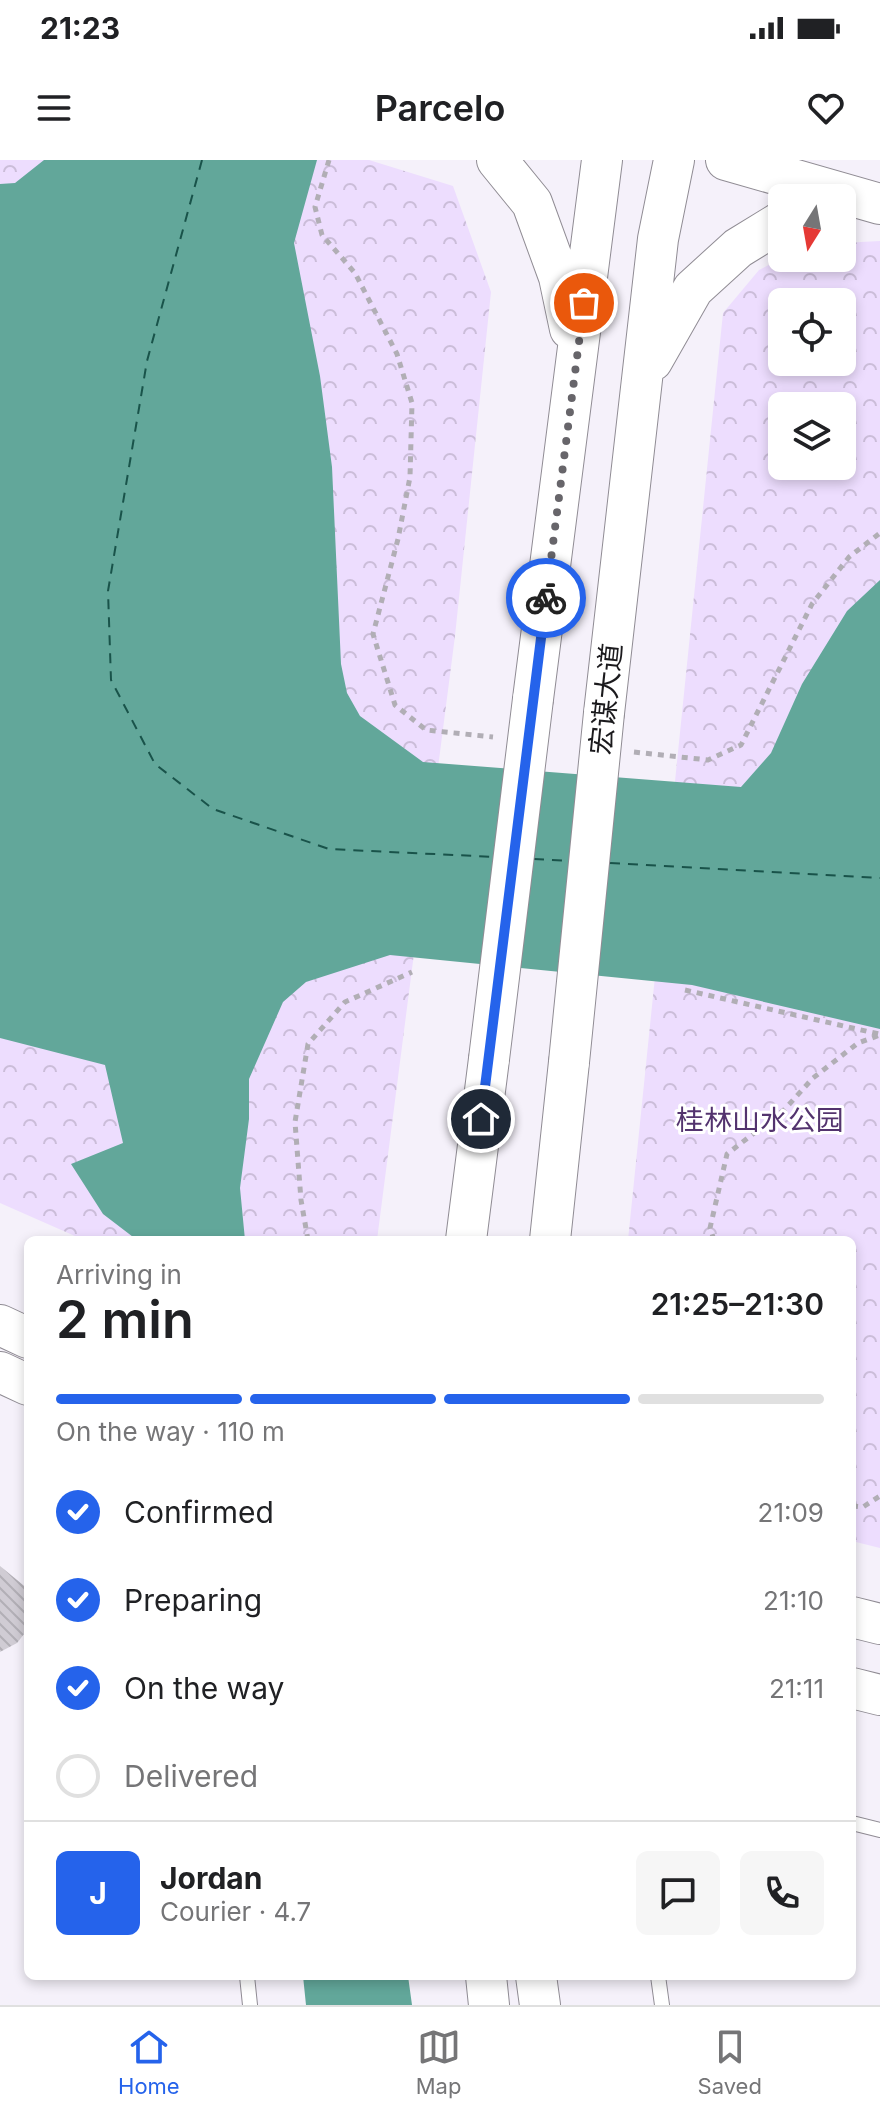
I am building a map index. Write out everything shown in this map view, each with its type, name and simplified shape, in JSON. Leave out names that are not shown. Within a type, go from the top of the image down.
[{"type":"main road","points":[[497,160],[532,203],[559,277],[577,360]]},
{"type":"main road","points":[[467,1236],[602,160]]},
{"type":"main road","name":"宏谋大道","points":[[550,1236],[604,713],[658,239],[674,160]]},
{"type":"main road","points":[[726,160],[862,203]]},
{"type":"main road","points":[[642,379],[693,289],[738,248],[768,230]]},
{"type":"main road","points":[[0,1325],[24,1336]]},
{"type":"main road","points":[[0,1372],[24,1383]]},
{"type":"main road","points":[[486,1980],[489,2005]]},
{"type":"lane","points":[[856,1824],[880,1830]]},
{"type":"lane","points":[[247,1980],[250,2005]]},
{"type":"lane","points":[[659,1980],[662,2005]]},
{"type":"path","points":[[307,1236],[301,1200],[295,1122],[308,1044],[345,1002],[412,972]]},
{"type":"path","points":[[685,990],[880,1034]]},
{"type":"path","points":[[713,1236],[710,1228],[727,1154],[784,1110],[813,1078],[858,1043],[880,1034]]},
{"type":"path","points":[[856,1506],[863,1507],[880,1496]]},
{"type":"green space","points":[[0,160],[369,160],[453,186],[491,292],[455,636],[378,1236],[75,1236],[0,1203]]},
{"type":"green space","name":"桂林山水公园","points":[[880,241],[880,1548],[856,1542],[856,1236],[628,1236],[723,313],[759,270],[768,265],[768,272],[856,272],[856,242]]},
{"type":"shaded area","points":[[44,160],[317,160],[294,243],[320,376],[332,467],[341,664],[347,693],[360,716],[423,762],[741,787],[771,753],[802,684],[847,611],[880,580],[880,1029],[692,985],[390,955],[306,982],[283,1002],[249,1079],[249,1119],[240,1188],[245,1236],[132,1236],[103,1214],[71,1164],[123,1143],[105,1065],[0,1038],[0,184],[15,183]]},
{"type":"shaded area","points":[[303,1980],[409,1980],[412,2005],[306,2005]]},
{"type":"building","points":[[0,1566],[24,1586],[24,1634],[17,1643],[0,1652]]},
{"type":"ferry route","points":[[202,160],[147,361],[108,591],[111,680],[155,764],[213,809],[329,849],[495,857]]},
{"type":"ferry route","points":[[534,859],[571,861]]},
{"type":"ferry route","points":[[610,863],[880,878]]},
{"type":"way so far","points":[[546,598],[584,303]]},
{"type":"route","points":[[481,1119],[546,598]]}]
